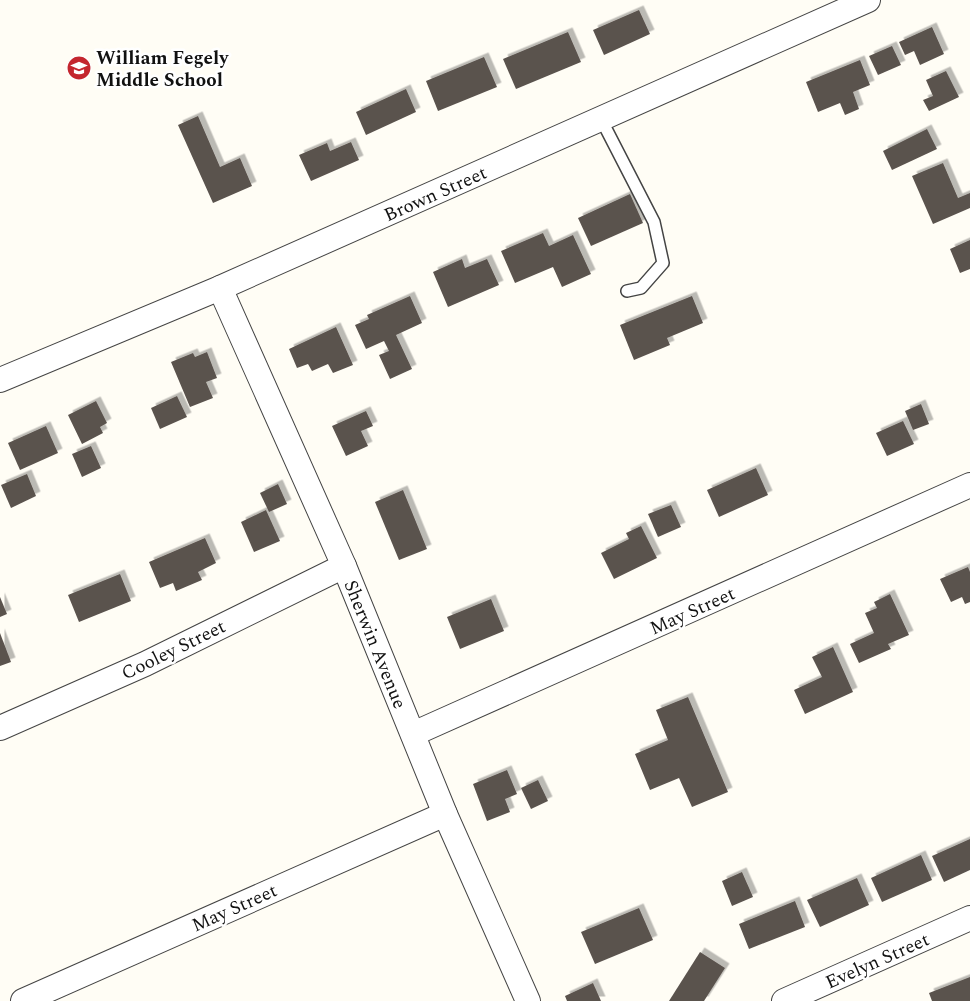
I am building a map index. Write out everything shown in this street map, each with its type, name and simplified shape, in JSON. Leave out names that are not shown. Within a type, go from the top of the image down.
[{"type":"street","name":"Brown Street","points":[[0,380],[220,288],[868,0]]},
{"type":"street","name":"Sherwin Avenue","points":[[220,288],[344,566],[446,814],[528,1001]]},
{"type":"street","name":"May Street","points":[[413,734],[970,485]]},
{"type":"street","name":"Cooley Street","points":[[0,728],[145,664],[344,566]]},
{"type":"street","name":"May Street","points":[[23,1001],[446,814]]},
{"type":"street","name":"Evelyn Street","points":[[784,1001],[970,918]]},
{"type":"lane","points":[[601,119],[654,222],[663,263],[641,288],[627,292]]},
{"type":"building","points":[[639,10],[650,34],[604,55],[593,30]]},
{"type":"building","points":[[932,27],[944,54],[920,65],[914,51],[905,55],[899,42]]},
{"type":"building","points":[[568,32],[581,62],[516,89],[503,59]]},
{"type":"building","points":[[892,46],[901,65],[878,75],[869,56]]},
{"type":"building","points":[[484,57],[497,87],[438,111],[426,81]]},
{"type":"building","points":[[860,60],[870,85],[853,92],[859,109],[845,115],[840,103],[818,112],[806,82]]},
{"type":"building","points":[[946,71],[959,97],[929,111],[923,100],[933,96],[926,80]]},
{"type":"building","points":[[406,89],[416,112],[366,135],[356,112]]},
{"type":"building","points":[[198,116],[220,167],[240,158],[252,186],[213,203],[178,125]]},
{"type":"building","points":[[927,129],[937,149],[892,170],[883,151]]},
{"type":"building","points":[[351,142],[359,160],[311,181],[299,155],[327,143],[330,151]]},
{"type":"building","points":[[943,163],[958,198],[970,193],[970,208],[933,224],[912,176]]},
{"type":"building","points":[[630,194],[643,223],[591,246],[578,218]]},
{"type":"building","points":[[543,233],[549,246],[573,235],[591,274],[562,287],[553,267],[515,283],[501,251]]},
{"type":"building","points":[[970,240],[970,269],[960,273],[950,249]]},
{"type":"building","points":[[462,259],[465,268],[487,259],[499,285],[448,307],[433,272]]},
{"type":"building","points":[[410,296],[422,323],[396,335],[412,369],[390,379],[379,355],[389,351],[384,341],[366,349],[355,325],[369,319],[367,315]]},
{"type":"building","points":[[692,296],[703,323],[667,338],[670,345],[634,360],[620,325]]},
{"type":"building","points":[[336,327],[353,365],[333,373],[328,364],[312,371],[308,364],[297,368],[289,349]]},
{"type":"building","points":[[207,352],[217,378],[206,382],[213,398],[190,407],[171,362],[193,353],[195,357]]},
{"type":"building","points":[[177,396],[187,417],[160,429],[151,408]]},
{"type":"building","points":[[96,401],[107,423],[100,427],[103,433],[82,444],[68,415]]},
{"type":"building","points":[[921,404],[929,424],[913,430],[905,411]]},
{"type":"building","points":[[366,411],[373,426],[361,431],[368,446],[346,456],[332,426]]},
{"type":"building","points":[[903,421],[914,444],[887,456],[876,433]]},
{"type":"building","points":[[46,426],[58,453],[20,470],[8,443]]},
{"type":"building","points":[[91,446],[101,468],[82,477],[72,454]]},
{"type":"building","points":[[756,468],[768,495],[719,517],[707,490]]},
{"type":"building","points":[[27,474],[36,496],[11,508],[1,485]]},
{"type":"building","points":[[278,484],[287,504],[269,512],[260,493]]},
{"type":"building","points":[[403,490],[427,549],[399,560],[375,502]]},
{"type":"building","points":[[671,505],[681,527],[658,537],[648,514]]},
{"type":"building","points":[[266,510],[280,541],[254,552],[241,522]]},
{"type":"building","points":[[641,526],[657,558],[614,579],[601,553],[629,539],[626,533]]},
{"type":"building","points":[[205,538],[216,563],[198,572],[202,580],[176,591],[173,583],[160,588],[149,562]]},
{"type":"building","points":[[968,567],[970,572],[970,602],[965,604],[962,597],[951,602],[940,579]]},
{"type":"building","points":[[120,574],[131,601],[79,622],[68,595]]},
{"type":"building","points":[[890,594],[909,635],[888,644],[891,649],[859,663],[850,644],[874,633],[865,613],[877,608],[874,602]]},
{"type":"building","points":[[0,597],[7,614],[0,617]]},
{"type":"building","points":[[491,599],[504,631],[460,649],[447,617]]},
{"type":"building","points":[[0,633],[11,662],[0,666]]},
{"type":"building","points":[[833,647],[853,692],[805,714],[794,690],[822,677],[812,657]]},
{"type":"building","points":[[688,697],[728,792],[692,807],[679,778],[650,790],[635,754],[668,740],[656,710]]},
{"type":"building","points":[[507,770],[517,794],[505,799],[510,812],[487,821],[473,784]]},
{"type":"building","points":[[538,780],[548,801],[531,809],[521,788]]},
{"type":"building","points":[[970,839],[970,870],[944,882],[932,856]]},
{"type":"building","points":[[921,855],[932,880],[882,902],[871,878]]},
{"type":"building","points":[[742,872],[753,897],[732,906],[722,881]]},
{"type":"building","points":[[857,878],[869,905],[820,927],[807,900]]},
{"type":"building","points":[[795,901],[805,927],[749,949],[739,924]]},
{"type":"building","points":[[639,908],[653,940],[595,964],[581,932]]},
{"type":"building","points":[[700,952],[725,968],[704,1001],[669,1001]]},
{"type":"building","points":[[970,977],[970,1001],[932,1001],[929,993]]},
{"type":"building","points":[[593,983],[601,1001],[567,1001],[565,996]]},
{"type":"place","name":"William Fegely Middle School","points":[[79,68]]}]
